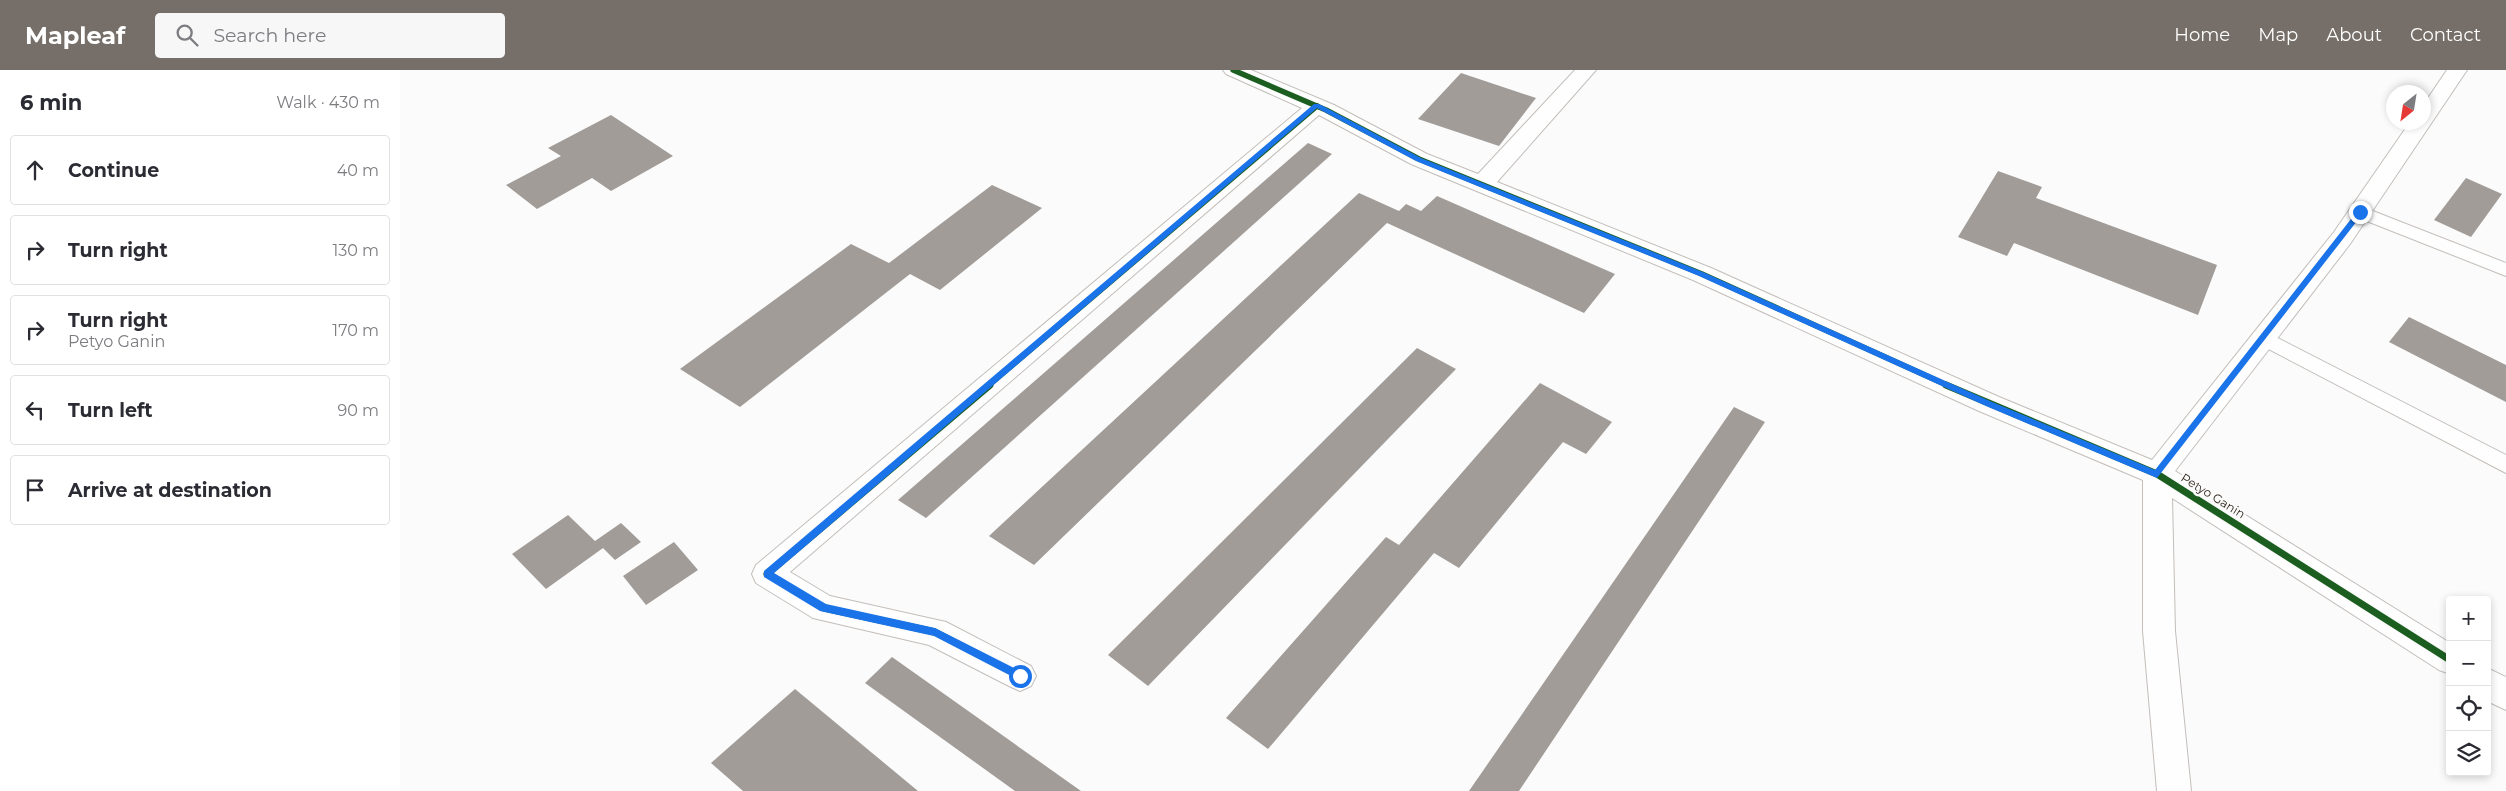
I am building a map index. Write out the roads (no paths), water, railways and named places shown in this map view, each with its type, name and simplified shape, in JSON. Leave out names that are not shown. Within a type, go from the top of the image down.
[{"type":"street","name":"Petyo Ganin","points":[[1233,70],[1316,106],[1419,159],[1702,274],[1989,404],[2157,474],[2446,657]]},
{"type":"street","points":[[1481,185],[1586,70]]},
{"type":"street","points":[[2431,109],[2457,70]]},
{"type":"street","points":[[1020,676],[935,632],[824,608],[767,574],[1316,106]]},
{"type":"street","points":[[2174,791],[2159,631],[2157,474],[2360,212],[2416,130]]},
{"type":"street","points":[[2491,686],[2506,695]]},
{"type":"lane","points":[[2360,212],[2506,270]]},
{"type":"lane","points":[[2264,338],[2506,465]]}]
